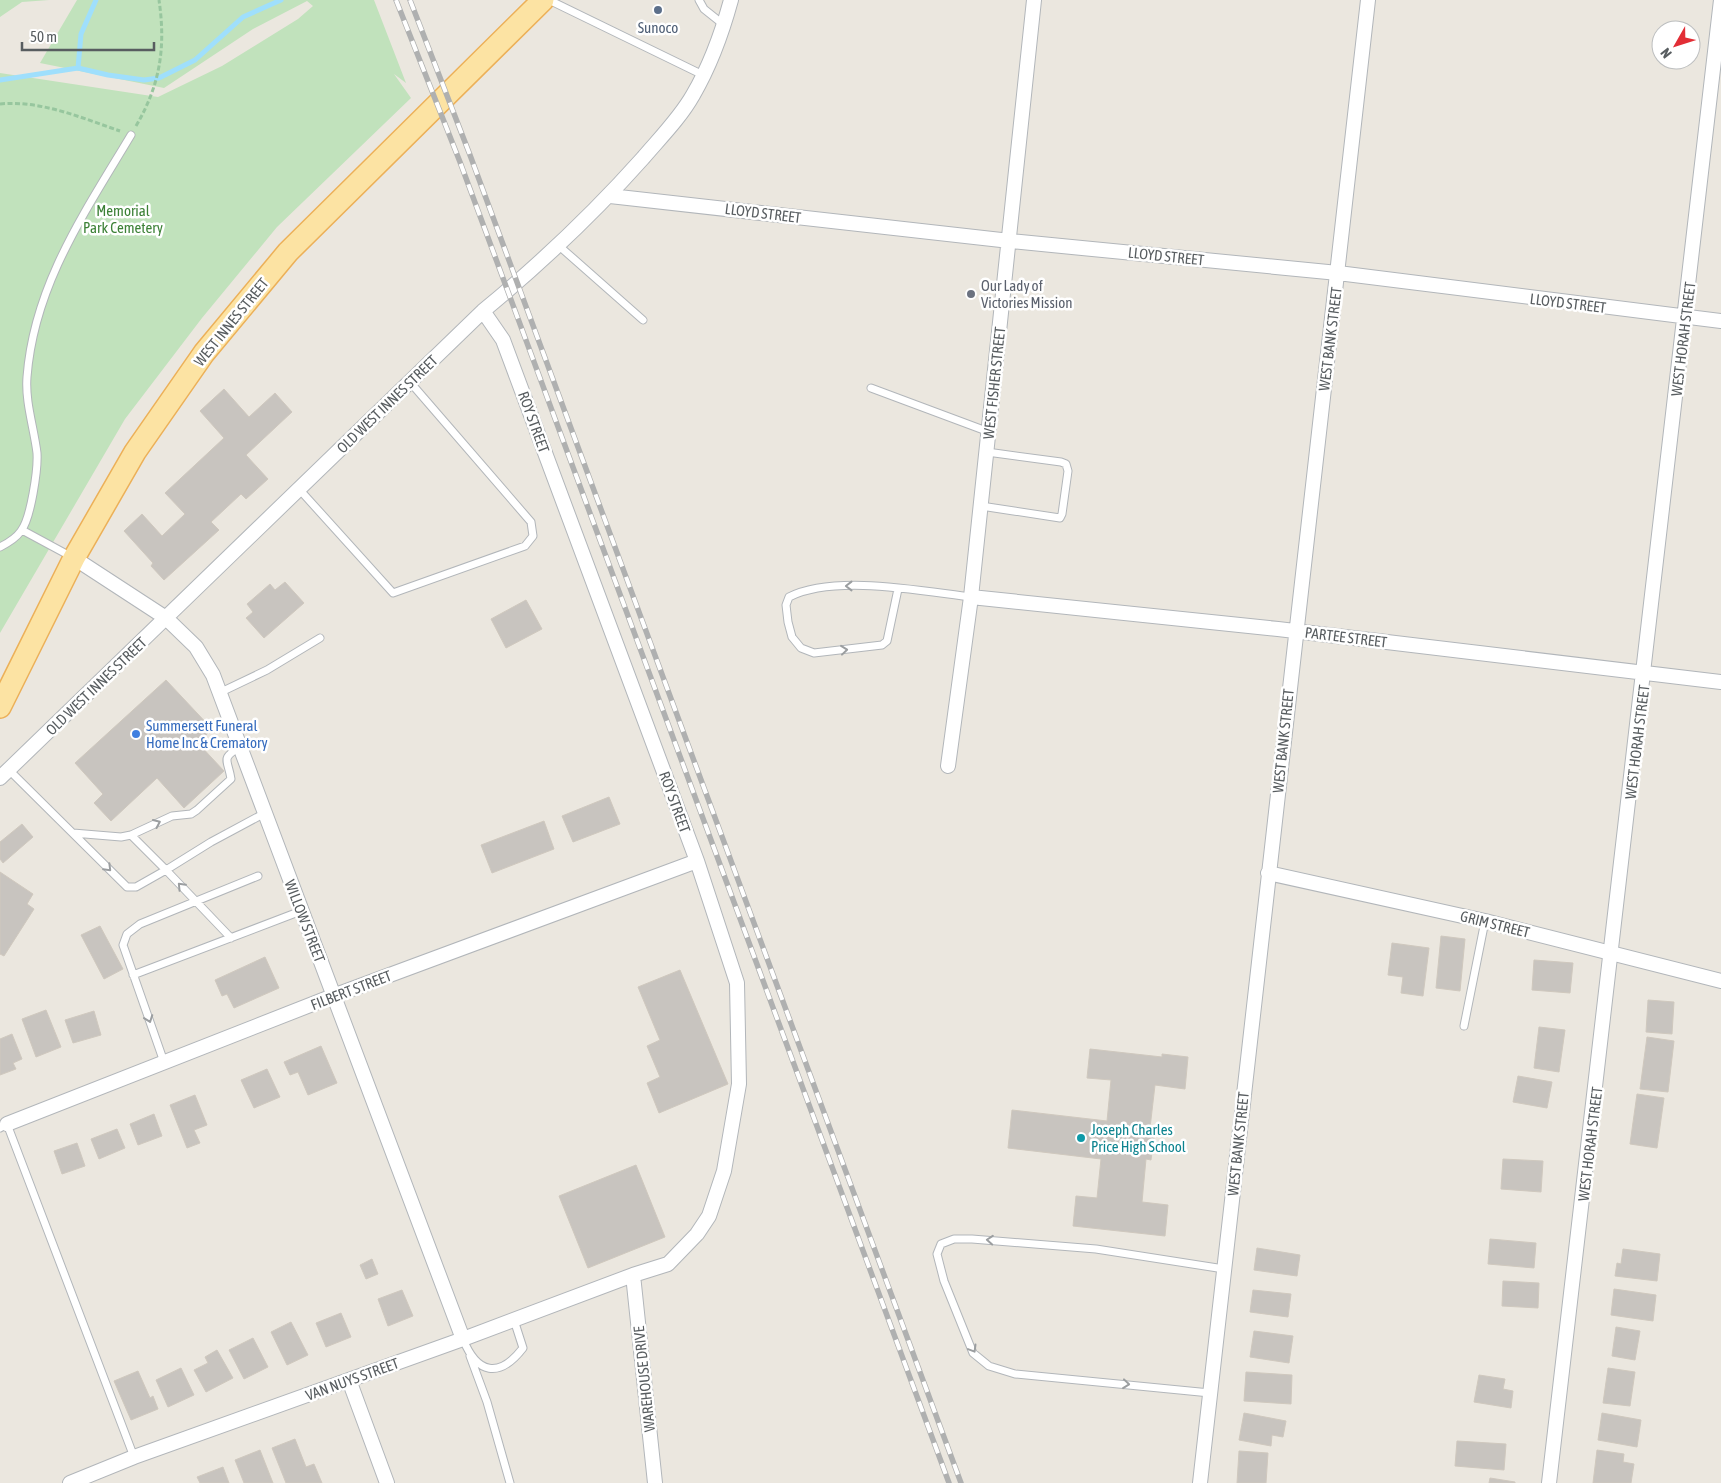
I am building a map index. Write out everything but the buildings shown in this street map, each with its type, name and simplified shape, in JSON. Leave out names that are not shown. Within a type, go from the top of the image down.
[{"type":"main road","name":"WEST INNES STREET","points":[[0,706],[74,558],[146,436],[204,353],[288,252],[543,0]]},
{"type":"street","name":"OLD WEST INNES STREET","points":[[4,774],[483,311],[610,196],[667,131],[693,96],[724,25],[731,0]]},
{"type":"street","name":"WEST FISHER STREET","points":[[948,766],[971,596],[1034,0]]},
{"type":"street","name":"WEST BANK STREET","points":[[1200,1483],[1295,631],[1338,274],[1368,0]]},
{"type":"street","name":"WEST HORAH STREET","points":[[1550,1483],[1645,674],[1721,0]]},
{"type":"street","name":"LLOYD STREET","points":[[610,196],[1010,241],[1338,274],[1721,321]]},
{"type":"street","name":"ROY STREET","points":[[483,311],[502,340],[697,860],[737,983],[739,1084],[724,1170],[709,1216],[697,1234],[668,1264],[633,1275]]},
{"type":"street","name":"WILLOW STREET","points":[[74,558],[166,618],[196,648],[213,675],[463,1339]]},
{"type":"street","name":"PARTEE STREET","points":[[971,596],[1295,631],[1721,682]]},
{"type":"street","name":"FILBERT STREET","points":[[4,1126],[334,996],[697,860]]},
{"type":"street","name":"GRIM STREET","points":[[1268,873],[1485,921],[1721,981]]},
{"type":"street","name":"VAN NUYS STREET","points":[[70,1483],[134,1457],[463,1339],[633,1275]]},
{"type":"street","name":"WAREHOUSE DRIVE","points":[[633,1275],[655,1483]]},
{"type":"street","points":[[349,1380],[387,1483]]},
{"type":"lane","points":[[549,0],[702,75]]},
{"type":"lane","points":[[699,0],[704,9],[724,25]]},
{"type":"lane","points":[[0,546],[10,541],[22,530],[34,481],[37,454],[27,380],[30,343],[42,299],[60,256],[131,135]]},
{"type":"lane","points":[[558,244],[643,320]]},
{"type":"lane","points":[[299,490],[393,592],[525,546],[533,536],[531,522],[410,382]]},
{"type":"lane","points":[[871,388],[989,432]]},
{"type":"lane","points":[[981,506],[1060,518],[1068,471],[1066,464],[1061,462],[987,452]]},
{"type":"lane","points":[[22,530],[74,558]]},
{"type":"lane","points":[[898,589],[887,641],[882,645],[814,653],[801,648],[792,638],[786,605],[789,597],[801,591],[827,586],[898,589],[971,596]]},
{"type":"lane","points":[[220,692],[267,670],[320,638]]},
{"type":"lane","points":[[73,833],[122,837],[183,814],[191,814],[231,778],[226,759],[228,754],[240,747]]},
{"type":"lane","points":[[4,774],[73,833],[127,887],[136,887],[211,842],[265,813]]},
{"type":"lane","points":[[131,835],[231,938]]},
{"type":"lane","points":[[164,1062],[123,945],[127,934],[140,924],[258,876]]},
{"type":"lane","points":[[133,975],[302,911]]},
{"type":"lane","points":[[1464,1026],[1485,921]]},
{"type":"lane","points":[[4,1126],[134,1457]]},
{"type":"lane","points":[[1210,1393],[1015,1374],[989,1366],[973,1353],[944,1281],[937,1254],[941,1244],[954,1239],[1039,1243],[1096,1249],[1224,1269]]},
{"type":"lane","points":[[470,1356],[480,1366],[492,1368],[506,1366],[524,1348],[514,1320]]},
{"type":"lane","points":[[463,1339],[487,1402],[510,1483]]},
{"type":"path","points":[[0,104],[14,102],[53,108],[131,135],[154,90],[160,66],[163,42],[159,0]]},
{"type":"green space","points":[[0,0],[49,0],[22,2],[0,17]]},
{"type":"green space","name":"Memorial Park Cemetery","points":[[77,0],[374,0],[406,83],[394,74],[411,98],[277,227],[202,318],[125,419],[0,633],[0,73],[158,97],[222,66],[298,19],[313,6],[307,1],[253,29],[164,88],[40,63]]},
{"type":"waterway","points":[[78,68],[81,34],[96,0]]},
{"type":"waterway","points":[[0,80],[78,68],[108,75],[144,80],[159,78],[195,60],[243,17],[281,0]]},
{"type":"railway","points":[[396,0],[460,162],[949,1483]]},
{"type":"railway","points":[[410,0],[470,155],[961,1483]]},
{"type":"place","name":"Sunoco","points":[[658,10]]},
{"type":"place","name":"Our Lady of Victories Mission","points":[[971,294]]},
{"type":"place","name":"Summersett Funeral Home Inc & Crematory","points":[[136,734]]},
{"type":"place","name":"Joseph Charles Price High School","points":[[1081,1138]]}]
